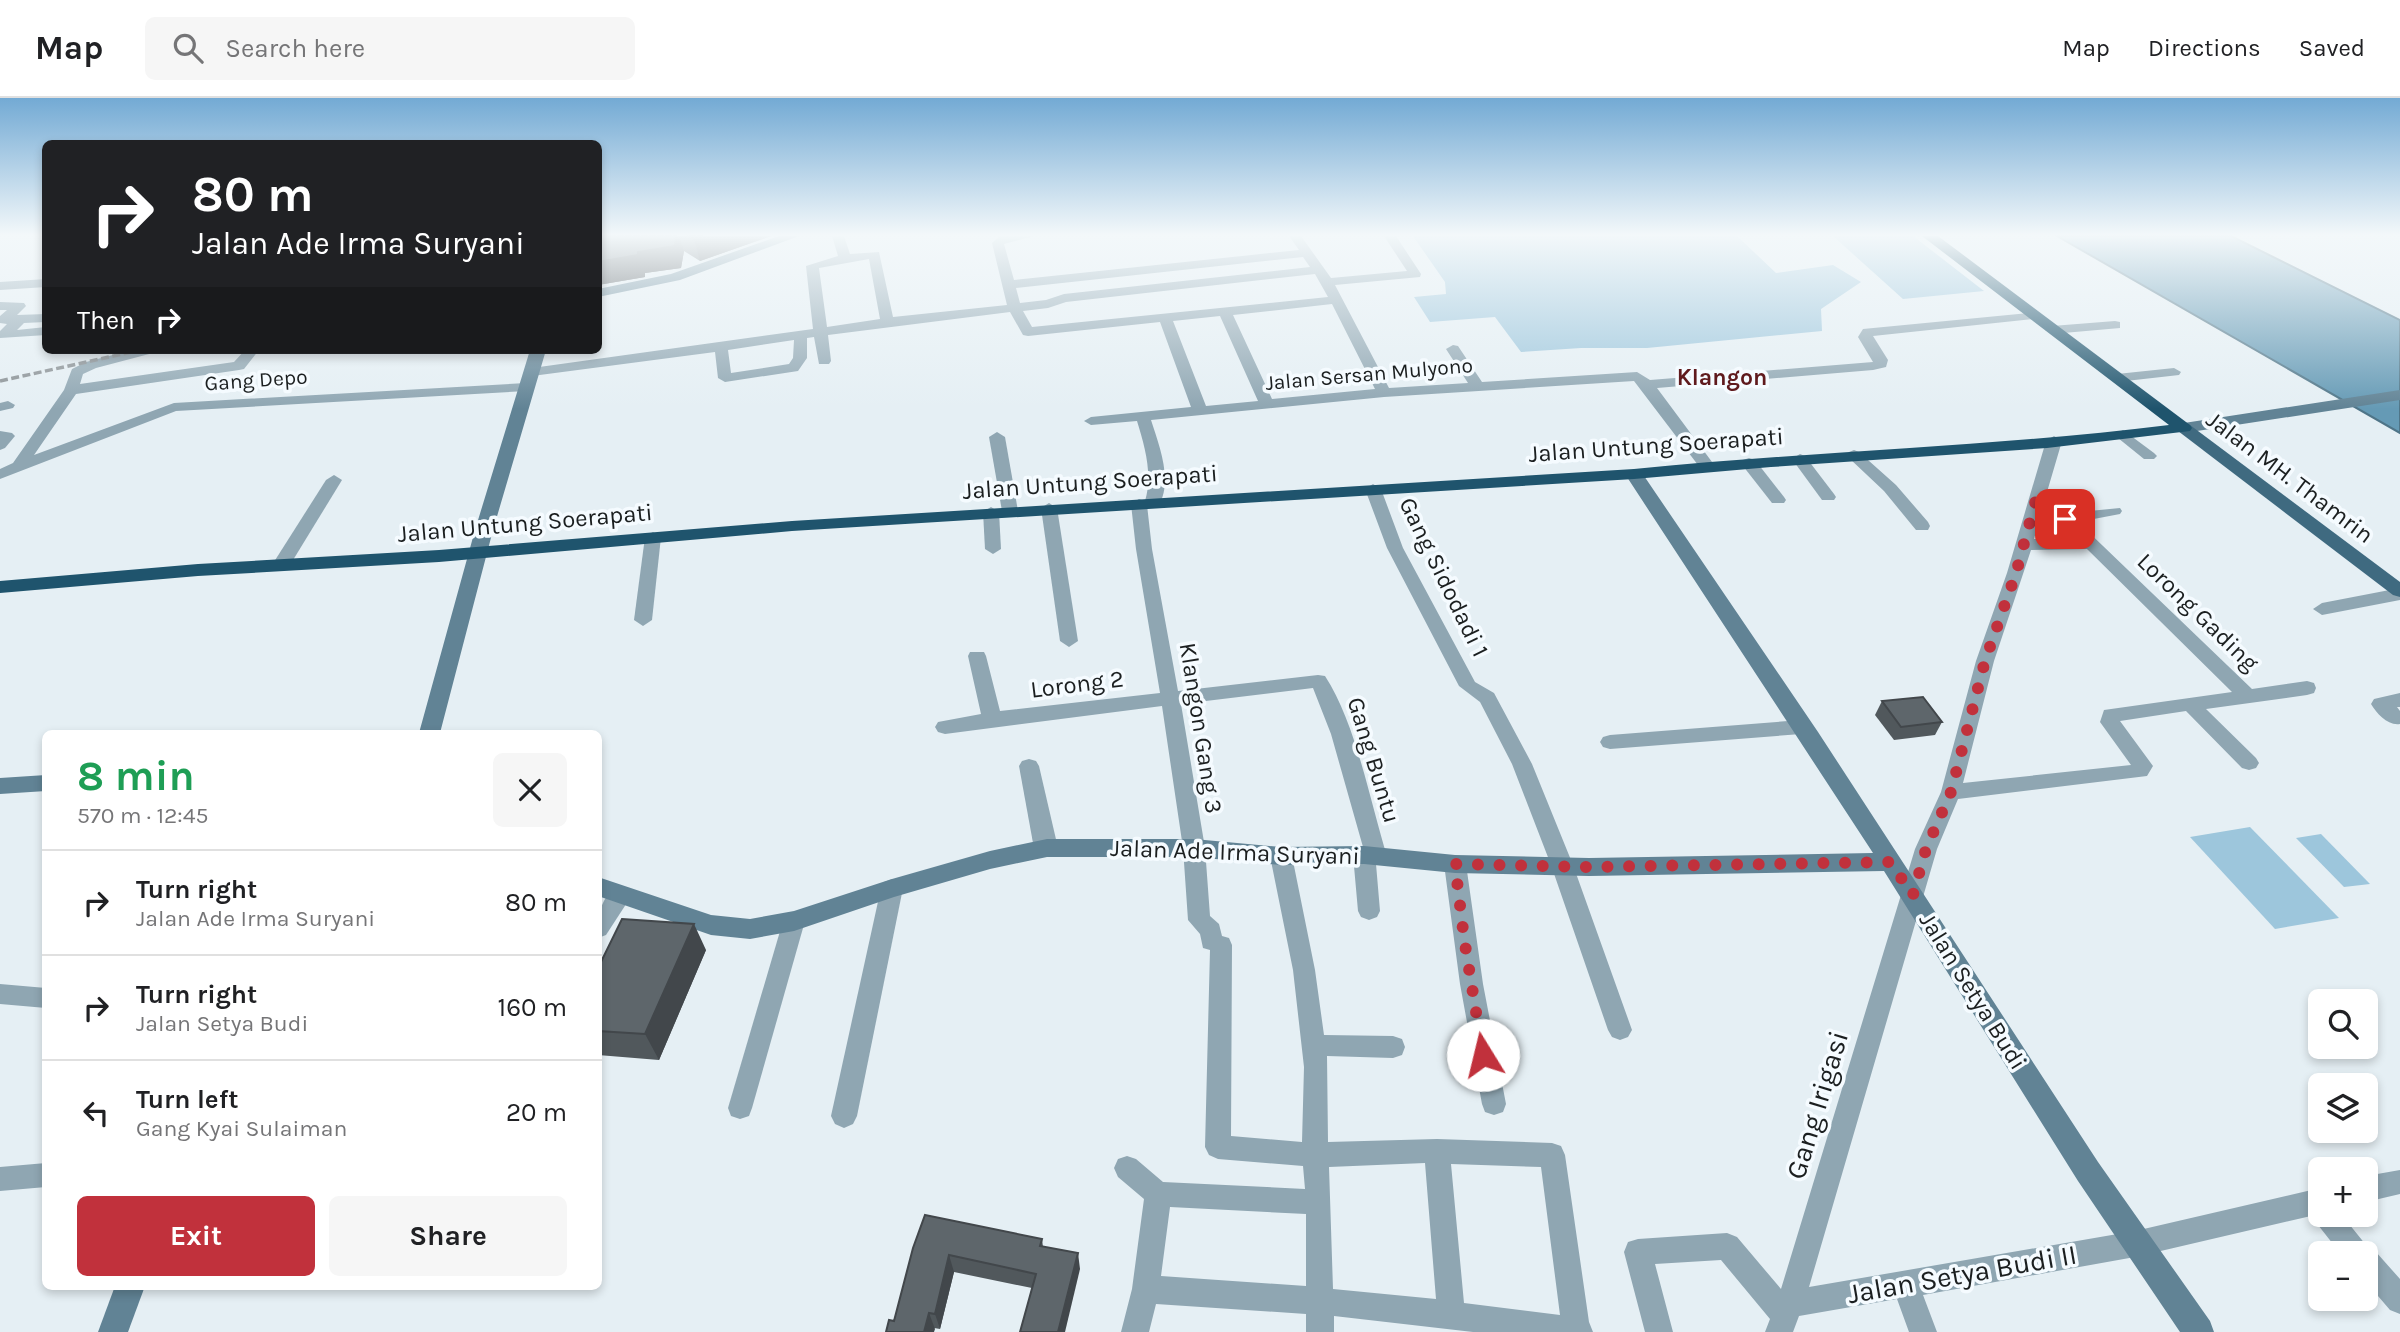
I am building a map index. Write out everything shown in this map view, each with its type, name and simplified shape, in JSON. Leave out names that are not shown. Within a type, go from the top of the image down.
[{"type":"highway","points":[[2006,294],[2184,428]]},
{"type":"highway","name":"Jalan Untung Soerapati","points":[[0,587],[991,512],[1634,474],[1707,466],[2054,441],[2184,428]]},
{"type":"main road","name":"Jalan MH. Thamrin","points":[[2184,428],[2400,593]]},
{"type":"street","points":[[815,294],[824,361]]},
{"type":"street","points":[[882,294],[887,321]]},
{"type":"street","points":[[1010,294],[1025,330],[1033,333],[1337,300]]},
{"type":"street","name":"Gang Depo","points":[[0,474],[174,407],[529,380],[887,321],[1048,304],[1065,298],[1105,294]]},
{"type":"street","points":[[1333,294],[1384,393]]},
{"type":"street","points":[[0,306],[42,319]]},
{"type":"street","points":[[42,306],[19,313],[4,334],[42,321]]},
{"type":"street","points":[[1225,312],[1267,404]]},
{"type":"street","name":"Jalan Sersan Mulyono","points":[[1091,421],[1477,386],[1636,376],[1647,385],[1873,366],[1881,364],[1881,360],[1864,337],[1868,332],[2033,314]]},
{"type":"street","points":[[1166,319],[1200,410]]},
{"type":"street","points":[[2052,330],[2115,325]]},
{"type":"street","points":[[721,347],[724,378],[793,368],[797,366],[802,351],[800,335]]},
{"type":"street","points":[[1453,349],[1477,386]]},
{"type":"street","points":[[18,468],[71,390],[79,370],[134,354]]},
{"type":"street","points":[[71,390],[239,366],[249,354]]},
{"type":"street","points":[[430,730],[478,552],[537,354]]},
{"type":"street","points":[[2117,378],[2174,372]]},
{"type":"street","points":[[1647,385],[1707,466]]},
{"type":"street","points":[[2184,428],[2400,395]]},
{"type":"street","name":"Klangon Gang 3","points":[[1142,415],[1155,462],[1156,494],[1146,503],[1144,549],[1194,848],[1199,920],[1211,931],[1210,941],[1221,945],[1218,1147],[1315,1155]]},
{"type":"street","points":[[2123,435],[2148,456]]},
{"type":"street","points":[[0,436],[7,436],[0,446]]},
{"type":"street","points":[[997,437],[1010,511]]},
{"type":"street","name":"Gang Irigasi","points":[[1785,1317],[1926,849],[1951,792],[1985,661],[2025,541],[2054,441]]},
{"type":"street","points":[[1854,455],[1890,488],[1922,526]]},
{"type":"street","points":[[1800,459],[1828,497]]},
{"type":"street","points":[[1749,463],[1778,500]]},
{"type":"street","name":"Jalan Setya Budi","points":[[1634,474],[1913,895],[2134,1244],[2199,1332]]},
{"type":"street","points":[[281,565],[334,480]]},
{"type":"street","name":"Gang Sidodadi 1","points":[[1373,489],[1395,548],[1468,686],[1487,698],[1522,764],[1562,865],[1620,1030]]},
{"type":"street","name":"Lorong Gading","points":[[2038,492],[2247,695]]},
{"type":"street","points":[[1049,508],[1069,641]]},
{"type":"street","points":[[2065,519],[2114,511]]},
{"type":"street","points":[[991,512],[993,549]]},
{"type":"street","points":[[643,620],[653,537]]},
{"type":"street","points":[[2025,541],[2036,546],[2089,544]]},
{"type":"street","points":[[2322,609],[2400,593]]},
{"type":"street","points":[[977,656],[992,719]]},
{"type":"street","name":"Lorong 2","points":[[945,727],[1169,697],[1318,681]]},
{"type":"street","name":"Gang Buntu","points":[[1318,681],[1323,685],[1335,720],[1370,856],[1369,911]]},
{"type":"street","points":[[2247,695],[2308,688]]},
{"type":"street","name":"Lorong Gading","points":[[1951,792],[2140,771],[2143,766],[2109,716],[2114,713],[2247,695]]},
{"type":"street","points":[[2189,703],[2249,763]]},
{"type":"street","points":[[1610,743],[1801,727]]},
{"type":"street","points":[[1030,766],[1047,848]]},
{"type":"street","points":[[0,786],[42,783]]},
{"type":"street","name":"Jalan Ade Irma Suryani","points":[[602,888],[711,925],[750,929],[794,921],[892,888],[990,860],[1047,848],[1194,848],[1281,856],[1370,856],[1455,864],[1890,862]]},
{"type":"street","points":[[1281,856],[1304,970],[1316,1067],[1315,1155],[1319,1202],[1320,1332]]},
{"type":"street","points":[[1455,864],[1466,951],[1494,1104]]},
{"type":"street","points":[[844,1116],[892,888]]},
{"type":"street","points":[[602,923],[621,895]]},
{"type":"street","points":[[740,1108],[794,921]]},
{"type":"street","points":[[0,994],[42,998]]},
{"type":"street","points":[[1313,1045],[1394,1047]]},
{"type":"street","points":[[1146,1289],[1319,1301],[1577,1331],[1552,1155],[1437,1151],[1315,1155]]},
{"type":"street","points":[[1437,1151],[1451,1315]]},
{"type":"street","points":[[1127,1168],[1158,1194],[1319,1202]]},
{"type":"street","points":[[0,1179],[42,1175]]},
{"type":"street","points":[[2378,1188],[2398,1185]]},
{"type":"street","points":[[1135,1332],[1146,1289],[1158,1194]]},
{"type":"street","name":"Jalan Setya Budi II","points":[[1785,1317],[1905,1282],[2134,1244],[2308,1209]]},
{"type":"street","points":[[2336,1227],[2348,1241]]},
{"type":"street","points":[[1659,1332],[1653,1299],[1638,1252],[1727,1246],[1785,1317]]},
{"type":"street","points":[[2378,1275],[2400,1300]]},
{"type":"street","points":[[1905,1282],[1923,1332]]},
{"type":"street","points":[[113,1332],[129,1290]]},
{"type":"shaded area","points":[[1446,294],[1844,294],[1821,309],[1822,331],[1647,348],[1521,352],[1495,317],[1430,322],[1414,297]]},
{"type":"shaded area","points":[[1897,294],[1958,294],[1903,299]]},
{"type":"shaded area","points":[[2157,294],[2347,294],[2400,320],[2400,433]]},
{"type":"shaded area","points":[[2250,827],[2339,918],[2275,929],[2190,837]]},
{"type":"shaded area","points":[[2321,834],[2370,884],[2344,887],[2296,838]]},
{"type":"building","points":[[1923,697],[1942,722],[1901,727],[1882,701]]},
{"type":"building","points":[[622,919],[694,924],[645,1034],[602,1031],[602,960]]},
{"type":"building","points":[[925,1215],[1042,1239],[1040,1246],[1078,1253],[1058,1332],[1020,1332],[1036,1274],[949,1255],[935,1314],[929,1313],[924,1332],[886,1332],[889,1320],[894,1321],[913,1248]]},
{"type":"railway","points":[[0,381],[123,354]]},
{"type":"district","name":"Klangon","points":[[1722,377]]},
{"type":"route","points":[[1483,1055],[1455,864],[1589,867],[1890,862],[1913,895],[1926,849],[1951,792],[1985,661],[2016,573],[2038,492],[2065,519]]}]
